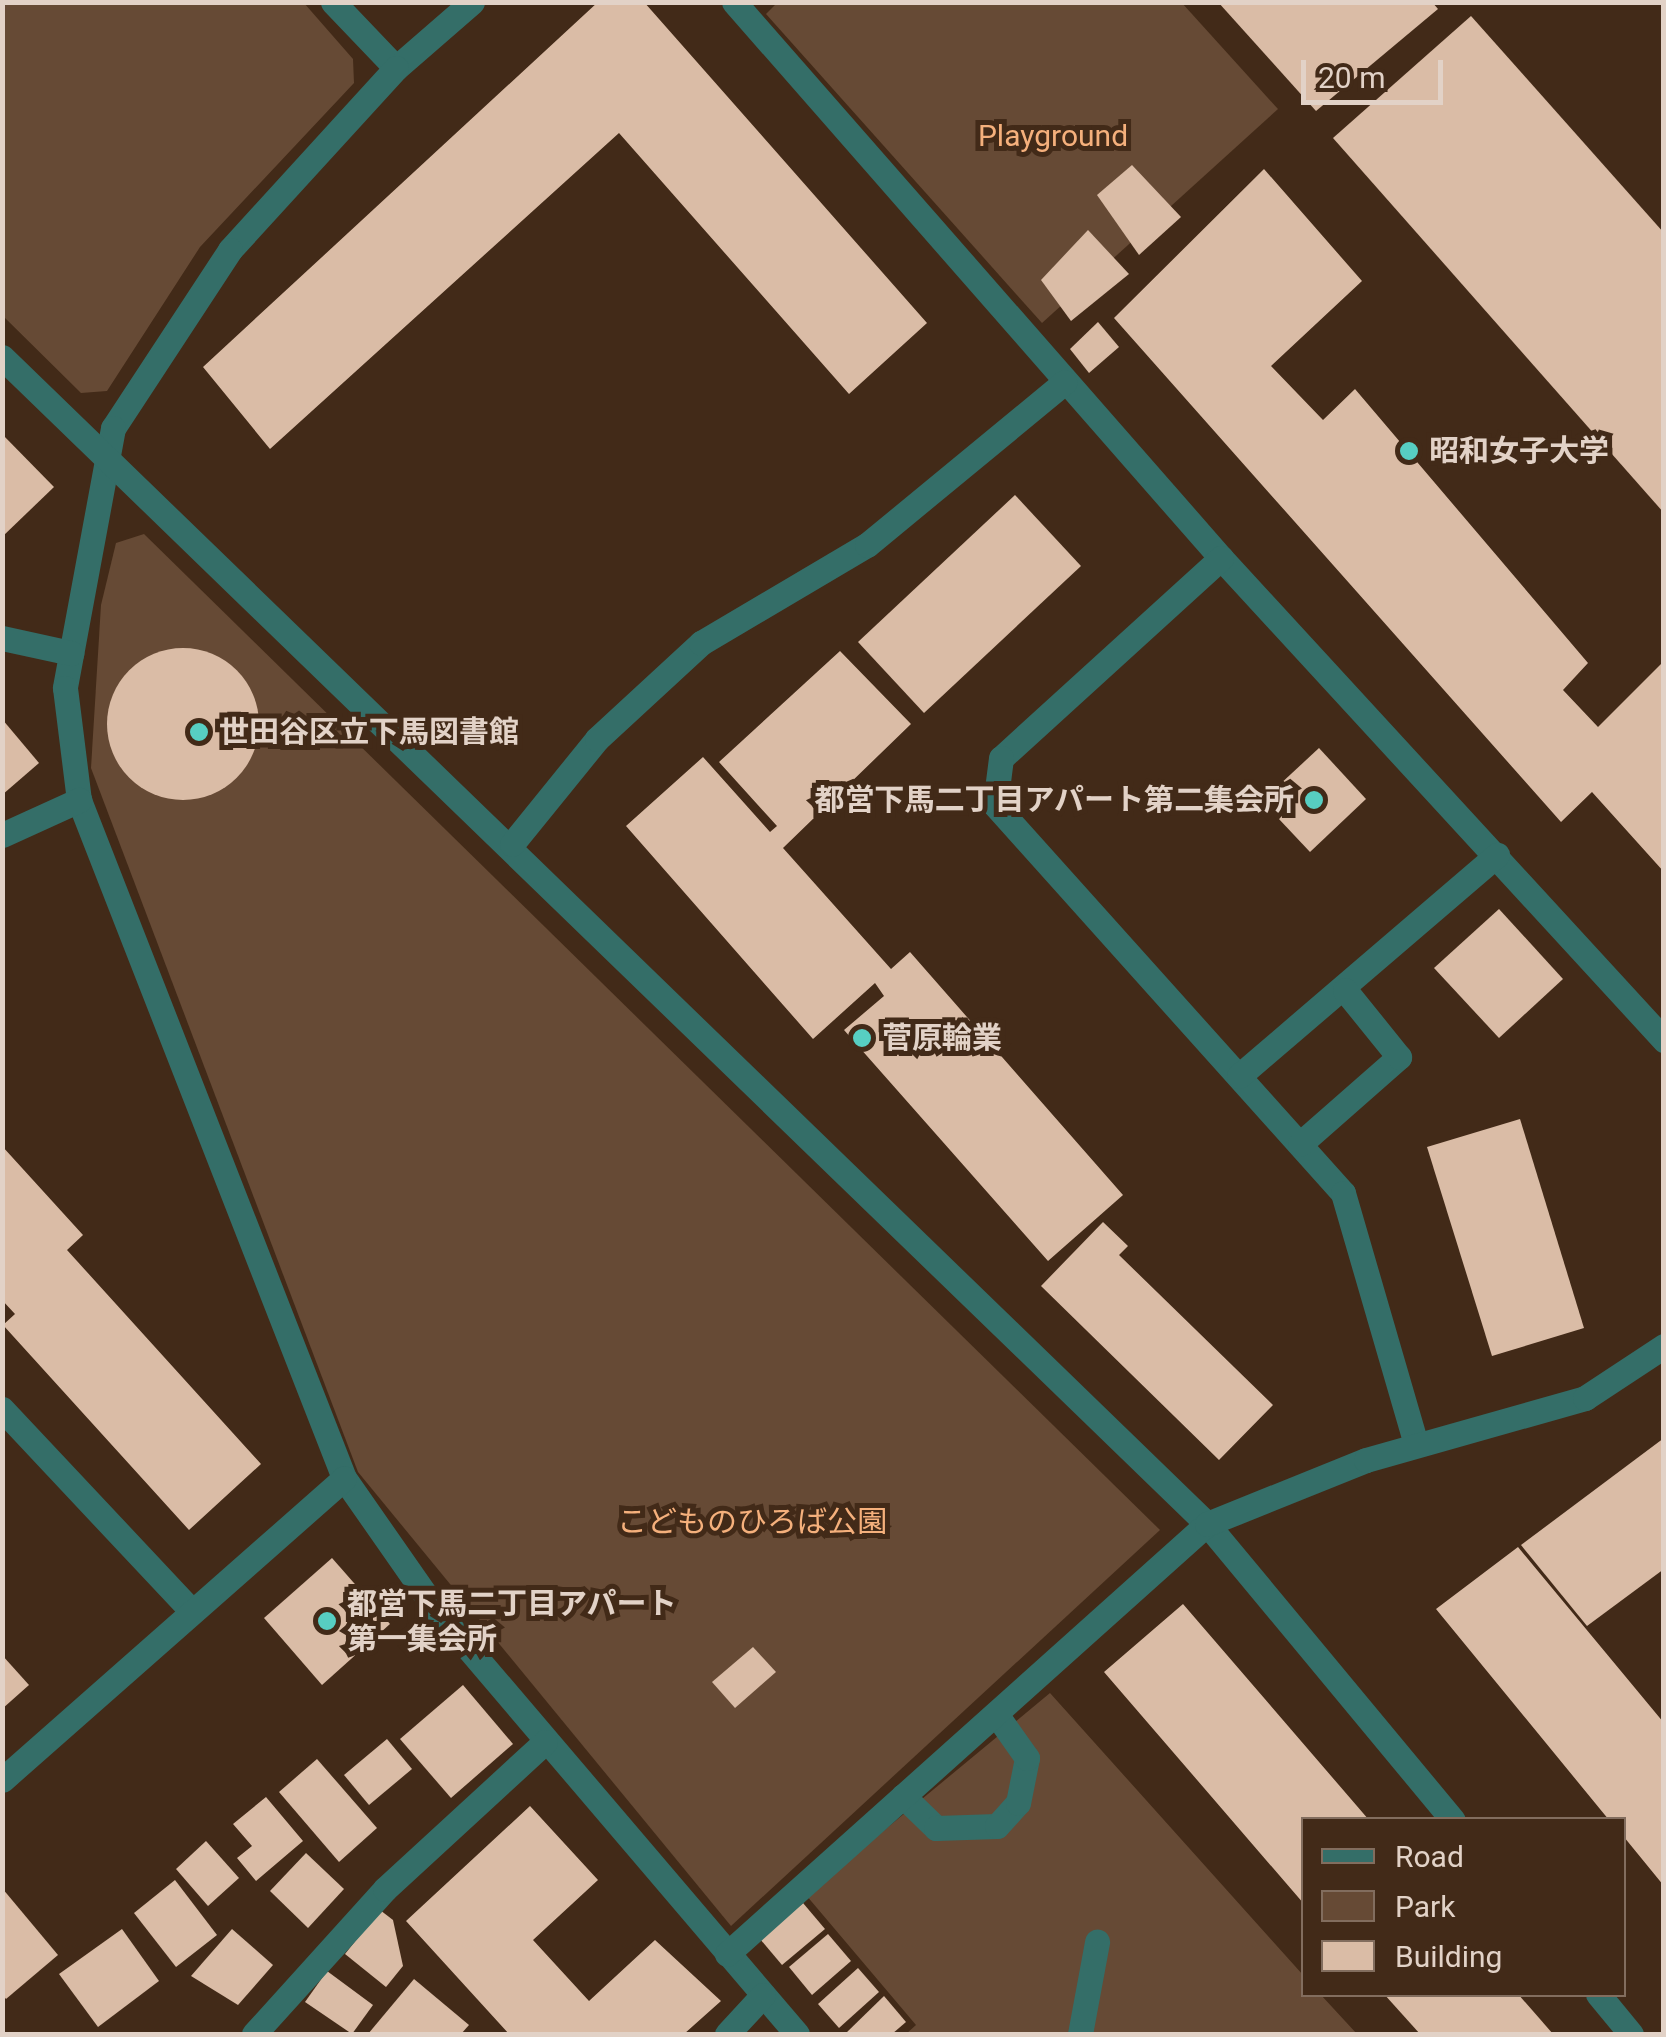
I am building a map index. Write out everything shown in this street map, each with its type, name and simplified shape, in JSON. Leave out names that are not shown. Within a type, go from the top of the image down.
[{"type":"street","points":[[333,2],[396,68]]},
{"type":"street","points":[[472,2],[396,68],[188,306],[124,406],[109,457],[65,688],[79,800],[344,1478],[439,1614],[796,2034]]},
{"type":"street","points":[[734,2],[1221,558],[1664,1040]]},
{"type":"street","points":[[2,358],[512,844],[1207,1524],[1450,1817]]},
{"type":"street","points":[[512,844],[597,739],[701,644],[866,545],[1065,382]]},
{"type":"street","points":[[1221,558],[1001,758],[994,805],[1342,1193],[1416,1445]]},
{"type":"street","points":[[2,638],[71,653]]},
{"type":"street","points":[[2,835],[79,800]]},
{"type":"street","points":[[1240,1076],[1497,856]]},
{"type":"street","points":[[1300,1144],[1399,1057],[1345,990]]},
{"type":"street","points":[[727,1954],[1207,1524],[1416,1445],[1586,1398],[1664,1346]]},
{"type":"street","points":[[2,1409],[189,1608]]},
{"type":"street","points":[[2,1780],[189,1608],[344,1478]]},
{"type":"street","points":[[903,1796],[936,1828],[1001,1832],[1018,1803],[1028,1758],[996,1714]]},
{"type":"street","points":[[254,2034],[385,1889],[545,1742]]},
{"type":"street","points":[[1080,2034],[1098,1942]]},
{"type":"street","points":[[727,2034],[762,1995]]},
{"type":"street","points":[[1600,1997],[1631,2034]]},
{"type":"green space","name":"Playground","points":[[778,2],[1182,3],[1278,109],[1042,323],[766,14]]},
{"type":"green space","points":[[2,3],[304,3],[353,59],[354,83],[200,247],[107,391],[81,393],[3,316]]},
{"type":"green space","name":"こどものひろば公園","points":[[144,534],[1160,1530],[731,1926],[358,1472],[91,768],[101,605],[116,543]]},
{"type":"green space","points":[[1050,1693],[1301,1973],[1301,1997],[1323,1997],[1357,2034],[906,2034],[916,2025],[806,1895]]},
{"type":"building","points":[[598,2],[644,2],[927,323],[849,394],[619,133],[270,449],[203,367]]},
{"type":"building","points":[[1218,2],[1432,2],[1438,9],[1316,111]]},
{"type":"building","points":[[1471,16],[1664,233],[1664,513],[1333,138]]},
{"type":"building","points":[[1132,165],[1181,217],[1139,255],[1097,195]]},
{"type":"building","points":[[1264,169],[1362,281],[1271,366],[1323,420],[1355,389],[1588,663],[1563,690],[1598,727],[1664,661],[1664,872],[1592,792],[1561,822],[1114,318]]},
{"type":"building","points":[[1088,230],[1129,274],[1071,321],[1041,280]]},
{"type":"building","points":[[1098,322],[1119,347],[1089,373],[1070,349]]},
{"type":"building","points":[[2,434],[54,487],[2,537]]},
{"type":"building","points":[[1015,495],[1081,566],[924,713],[858,642]]},
{"type":"building","points":[[183,648],[212,654],[237,670],[253,695],[259,724],[253,753],[237,778],[212,794],[183,800],[154,794],[129,778],[113,753],[107,724],[113,695],[129,670],[154,654]]},
{"type":"building","points":[[840,651],[911,724],[783,848],[891,969],[910,952],[1123,1195],[1048,1261],[844,1030],[884,996],[875,983],[813,1039],[626,826],[703,757],[770,832],[777,826],[719,762]]},
{"type":"building","points":[[2,719],[39,763],[2,795]]},
{"type":"building","name":"都営下馬二丁目アパート第二集会所","points":[[1319,748],[1366,799],[1310,852],[1262,801]]},
{"type":"building","points":[[1499,909],[1563,979],[1499,1038],[1434,968]]},
{"type":"building","points":[[1520,1119],[1584,1328],[1492,1356],[1427,1147]]},
{"type":"building","points":[[2,1146],[83,1235],[67,1250],[261,1464],[189,1530],[3,1325],[15,1314],[2,1300]]},
{"type":"building","points":[[1103,1222],[1128,1246],[1119,1255],[1273,1405],[1219,1460],[1041,1286]]},
{"type":"building","points":[[1664,1438],[1664,1569],[1587,1626],[1521,1545]]},
{"type":"building","points":[[1518,1547],[1664,1723],[1664,1886],[1626,1839],[1626,1817],[1607,1817],[1436,1609]]},
{"type":"building","name":"都営下馬二丁目アパート 第一集会所","points":[[332,1558],[390,1624],[322,1685],[264,1618]]},
{"type":"building","points":[[1183,1604],[1366,1817],[1301,1817],[1301,1901],[1104,1672]]},
{"type":"building","points":[[753,1647],[776,1672],[735,1708],[712,1682]]},
{"type":"building","points":[[2,1655],[29,1685],[2,1709]]},
{"type":"building","points":[[463,1685],[513,1744],[451,1798],[400,1739]]},
{"type":"building","points":[[387,1739],[412,1769],[369,1805],[344,1775]]},
{"type":"building","points":[[317,1759],[377,1828],[339,1862],[279,1792]]},
{"type":"building","points":[[266,1797],[303,1841],[256,1881],[237,1858],[252,1846],[233,1824]]},
{"type":"building","points":[[530,1806],[598,1880],[533,1940],[589,2001],[655,1940],[721,2001],[684,2034],[509,2034],[406,1921]]},
{"type":"building","points":[[206,1841],[239,1878],[208,1906],[176,1869]]},
{"type":"building","points":[[306,1853],[344,1889],[308,1928],[270,1891]]},
{"type":"building","points":[[175,1880],[217,1935],[176,1967],[134,1913]]},
{"type":"building","points":[[2,1888],[58,1955],[6,1999],[2,1994]]},
{"type":"building","points":[[803,1903],[825,1929],[782,1965],[760,1939]]},
{"type":"building","points":[[380,1910],[393,1920],[403,1966],[386,1987],[345,1954]]},
{"type":"building","points":[[122,1929],[159,1981],[98,2027],[59,1974]]},
{"type":"building","points":[[232,1929],[273,1965],[238,2005],[191,1976]]},
{"type":"building","points":[[828,1934],[851,1961],[812,1995],[789,1967]]},
{"type":"building","points":[[858,1968],[879,1992],[839,2028],[818,2004]]},
{"type":"building","points":[[327,1971],[373,2005],[352,2034],[305,2002]]},
{"type":"building","points":[[414,1979],[469,2025],[461,2034],[368,2034]]},
{"type":"building","points":[[884,1996],[906,2022],[892,2034],[845,2034]]},
{"type":"building","points":[[1387,1997],[1521,1997],[1553,2034],[1420,2034]]},
{"type":"place","name":"昭和女子大学","points":[[1409,451]]},
{"type":"place","name":"世田谷区立下馬図書館","points":[[199,732]]},
{"type":"place","name":"都営下馬二丁目アパート第二集会所","points":[[1314,800]]},
{"type":"place","name":"菅原輪業","points":[[862,1038]]},
{"type":"place","name":"都営下馬二丁目アパート 第一集会所","points":[[327,1621]]}]
